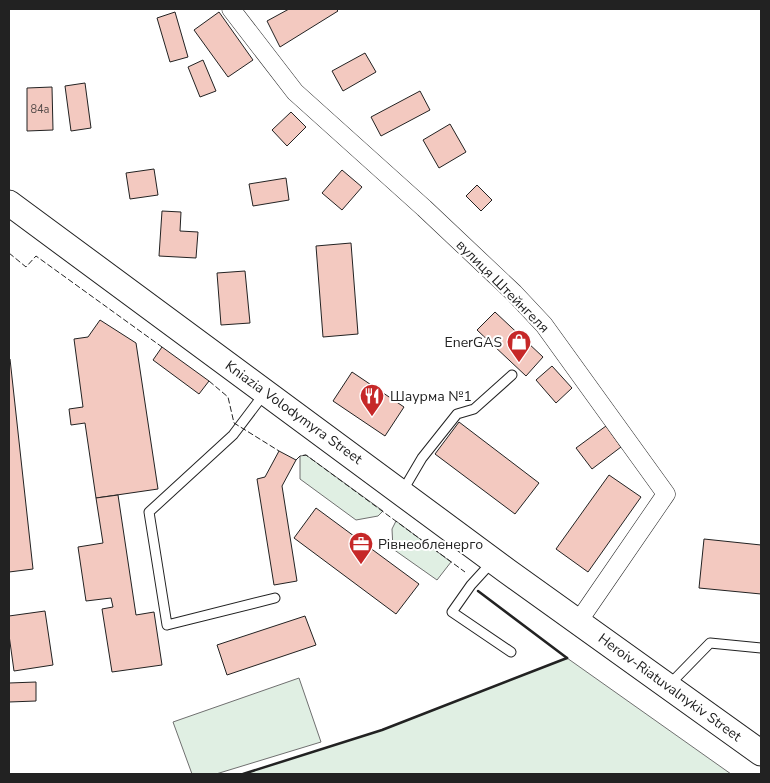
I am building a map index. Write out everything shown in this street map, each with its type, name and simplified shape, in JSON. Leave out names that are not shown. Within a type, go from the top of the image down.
[{"type":"main road","name":"Kniazia Volodymyra Street","points":[[9,203],[578,622]]},
{"type":"main road","name":"Heroiv-Riatuvalnykiv Street","points":[[578,622],[761,753]]},
{"type":"street","name":"вулиця Штейнгеля","points":[[231,9],[295,92],[424,208],[514,293],[544,325],[666,494],[578,622]]},
{"type":"lane","points":[[402,492],[422,458],[457,414],[474,410],[512,375]]},
{"type":"lane","points":[[265,392],[233,435],[149,512],[167,625],[275,598]]},
{"type":"lane","points":[[494,560],[470,585],[452,612],[511,652]]},
{"type":"lane","points":[[668,686],[710,643],[761,648]]},
{"type":"green space","points":[[306,455],[383,511],[378,516],[356,520],[300,479],[300,456]]},
{"type":"green space","points":[[396,521],[451,562],[437,580],[393,549],[392,529]]},
{"type":"green space","points":[[567,658],[731,774],[243,774],[382,730]]},
{"type":"green space","points":[[299,678],[321,742],[216,774],[192,774],[173,722]]},
{"type":"building","points":[[289,9],[336,9],[338,11],[280,47],[267,21]]},
{"type":"building","points":[[175,12],[188,57],[170,62],[157,18]]},
{"type":"building","points":[[219,12],[253,60],[228,77],[194,30]]},
{"type":"building","points":[[365,53],[376,72],[343,91],[332,71]]},
{"type":"building","points":[[203,60],[216,91],[200,97],[188,67]]},
{"type":"building","points":[[85,83],[91,128],[71,131],[65,86]]},
{"type":"building","points":[[52,87],[53,130],[27,131],[27,88]]},
{"type":"building","points":[[420,91],[430,110],[381,136],[371,117]]},
{"type":"building","points":[[291,112],[306,127],[287,146],[272,130]]},
{"type":"building","points":[[450,124],[466,152],[439,168],[423,140]]},
{"type":"building","points":[[154,169],[158,195],[130,199],[126,173]]},
{"type":"building","points":[[342,170],[362,187],[342,210],[322,193]]},
{"type":"building","points":[[286,178],[289,200],[253,206],[249,184]]},
{"type":"building","points":[[477,185],[492,200],[481,211],[466,196]]},
{"type":"building","points":[[162,211],[181,212],[180,231],[198,232],[196,258],[159,256]]},
{"type":"building","points":[[351,243],[358,334],[323,337],[316,246]]},
{"type":"building","points":[[245,271],[250,323],[221,325],[217,273]]},
{"type":"building","points":[[495,312],[543,357],[526,376],[477,330]]},
{"type":"building","points":[[100,320],[136,343],[158,489],[96,498],[85,423],[71,425],[69,409],[83,407],[74,339],[88,337]]},
{"type":"building","points":[[162,347],[209,381],[199,394],[153,360]]},
{"type":"building","points":[[9,359],[33,569],[9,572]]},
{"type":"building","points":[[552,366],[572,388],[556,403],[536,380]]},
{"type":"building","points":[[352,372],[404,407],[385,436],[333,401]]},
{"type":"building","points":[[459,422],[539,483],[515,514],[435,454]]},
{"type":"building","points":[[606,426],[621,447],[592,469],[576,448]]},
{"type":"building","points":[[279,451],[296,460],[282,486],[297,581],[274,585],[257,479],[265,477]]},
{"type":"building","points":[[609,475],[641,497],[588,572],[556,549]]},
{"type":"building","points":[[118,495],[136,615],[154,612],[162,665],[112,672],[102,609],[113,607],[111,598],[86,601],[78,547],[103,543],[96,498]]},
{"type":"building","name":"Рівнеобленерго","points":[[316,508],[419,584],[396,614],[294,538]]},
{"type":"building","points":[[704,539],[761,545],[761,594],[699,588]]},
{"type":"building","points":[[45,611],[53,665],[14,671],[9,635],[9,616]]},
{"type":"building","points":[[305,616],[316,645],[227,675],[217,645]]},
{"type":"building","points":[[36,682],[36,701],[9,702],[9,683]]},
{"type":"fence","points":[[9,253],[26,267],[36,256],[162,347]]},
{"type":"fence","points":[[209,381],[228,397],[234,423],[279,451]]},
{"type":"fence","points":[[296,460],[300,456],[306,455],[465,572]]},
{"type":"wall","points":[[478,591],[567,658]]},
{"type":"wall","points":[[243,774],[382,730],[567,658]]},
{"type":"place","name":"EnerGAS","points":[[519,363]]},
{"type":"place","name":"Шаурма №1","points":[[372,417]]},
{"type":"place","name":"Рівнеобленерго","points":[[361,565]]}]
